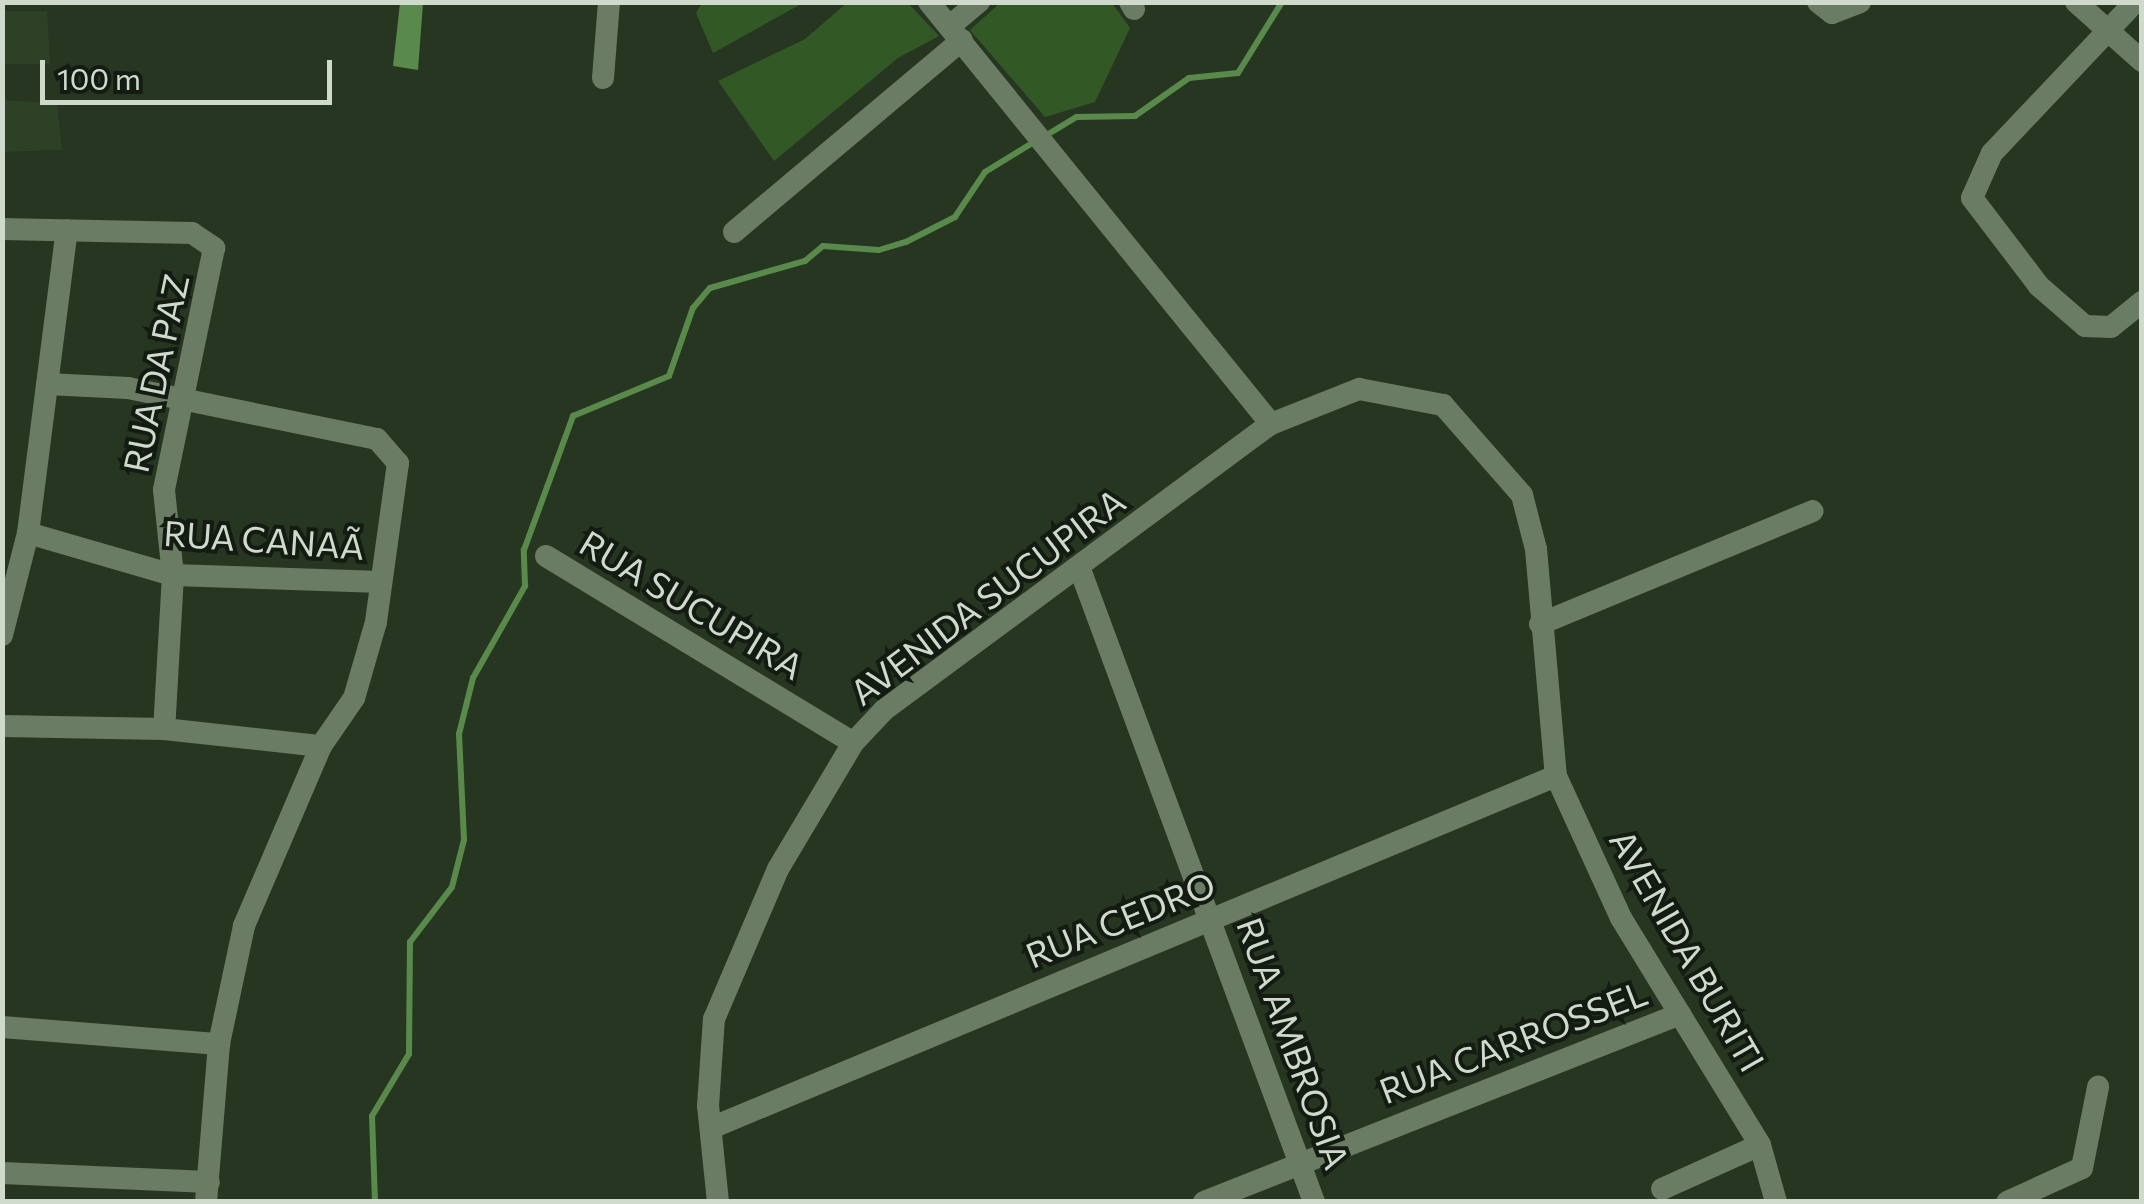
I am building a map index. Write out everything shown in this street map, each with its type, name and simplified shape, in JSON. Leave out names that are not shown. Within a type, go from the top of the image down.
[{"type":"street","points":[[603,78],[609,2]]},
{"type":"street","points":[[929,2],[1038,128],[1271,424]]},
{"type":"street","points":[[734,232],[956,33],[978,2]]},
{"type":"street","points":[[1818,2],[1832,12],[1860,2]]},
{"type":"street","points":[[2076,2],[2142,62]]},
{"type":"street","points":[[2135,2],[1978,170],[1972,198],[2039,286],[2085,326],[2111,327],[2142,302]]},
{"type":"street","name":"RUA DA PAZ","points":[[2,229],[192,233],[214,248],[164,490],[173,575],[164,728]]},
{"type":"street","points":[[2,635],[28,533],[67,230]]},
{"type":"street","points":[[2,1173],[207,1192],[219,1044],[244,926],[320,746],[354,698],[381,582],[398,463],[392,447],[360,436],[183,399],[47,384]]},
{"type":"street","name":"AVENIDA BURITI","points":[[1271,424],[1358,389],[1425,395],[1458,416],[1526,506],[1556,776],[1621,918],[1760,1145],[1776,1202]]},
{"type":"street","name":"AVENIDA SUCUPIRA","points":[[718,1202],[711,1128],[714,1019],[778,869],[852,743],[893,703],[1080,572],[1271,424]]},
{"type":"street","points":[[1540,624],[1813,511]]},
{"type":"street","name":"RUA CANAÃ","points":[[28,533],[173,575],[381,582]]},
{"type":"street","name":"RUA SUCUPIRA","points":[[546,556],[852,743]]},
{"type":"street","name":"RUA AMBROSIA","points":[[1080,572],[1314,1202]]},
{"type":"street","points":[[2,726],[164,728],[320,746]]},
{"type":"street","name":"RUA CEDRO","points":[[711,1128],[1556,776]]},
{"type":"street","name":"RUA CARROSSEL","points":[[1204,1202],[1680,1014]]},
{"type":"street","points":[[2,1027],[219,1044]]},
{"type":"street","points":[[2006,1202],[2082,1168],[2098,1087]]},
{"type":"street","points":[[1662,1189],[1760,1145]]},
{"type":"shaded area","points":[[702,2],[803,3],[713,53],[696,13]]},
{"type":"shaded area","points":[[848,2],[908,3],[939,36],[898,58],[774,161],[718,81],[805,39]]},
{"type":"shaded area","points":[[400,3],[423,3],[418,70],[393,66]]},
{"type":"shaded area","points":[[1000,3],[1112,3],[1130,28],[1095,102],[1045,117],[970,30]]},
{"type":"shaded area","points":[[3,11],[47,11],[50,64],[3,64]]},
{"type":"shaded area","points":[[2,100],[57,103],[62,150],[3,152]]},
{"type":"waterway","points":[[1045,136],[1077,117],[1135,116],[1189,78],[1238,73],[1282,2]]},
{"type":"waterway","points":[[375,1202],[372,1116],[409,1054],[410,942],[452,887],[464,840],[459,734],[473,678],[525,586],[524,550],[573,416],[669,376],[693,308],[710,288],[805,261],[823,246],[879,250],[906,242],[955,217],[985,172],[1034,142]]}]
